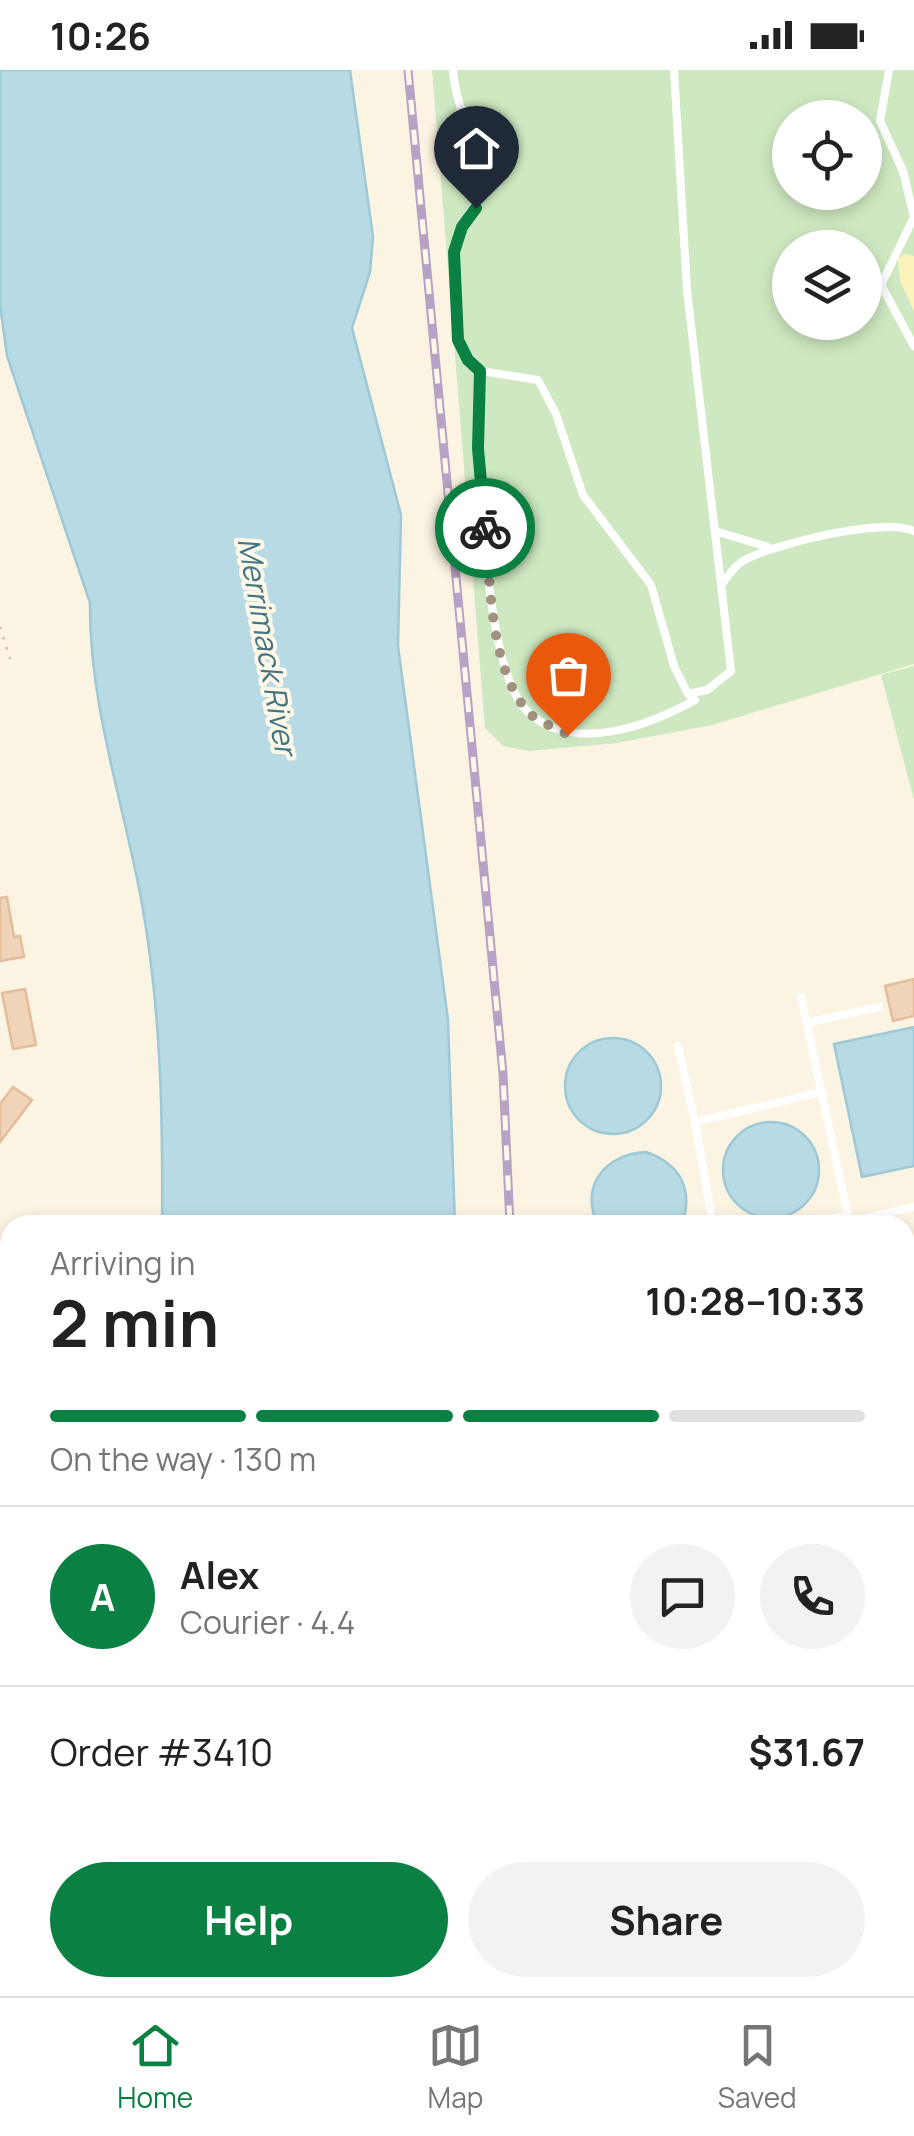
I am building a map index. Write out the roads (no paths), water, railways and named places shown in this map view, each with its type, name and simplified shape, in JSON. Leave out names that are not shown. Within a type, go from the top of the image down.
[{"type":"lane","points":[[453,70],[462,124],[482,176],[476,208],[462,227],[454,252],[458,340],[468,360],[480,371],[538,380],[556,414],[583,495],[650,585],[674,666],[694,700],[668,714],[620,728],[568,735],[528,712],[504,665],[492,606],[478,448],[480,371]]},
{"type":"lane","points":[[674,70],[687,290],[731,671],[707,690],[688,694]]},
{"type":"lane","points":[[889,70],[880,121],[903,170],[914,217],[881,285],[914,346]]},
{"type":"lane","points":[[722,584],[739,563],[772,548],[864,530],[906,527],[914,531]]},
{"type":"lane","points":[[715,532],[750,545],[772,548]]},
{"type":"lane","points":[[801,998],[848,1215]]},
{"type":"lane","points":[[806,1023],[879,1007]]},
{"type":"lane","points":[[678,1046],[711,1215]]},
{"type":"lane","points":[[696,1122],[822,1092]]},
{"type":"lane","points":[[879,1215],[914,1208]]},
{"type":"water","name":"Merrimack River","points":[[0,70],[350,70],[373,237],[370,272],[352,328],[401,515],[398,646],[448,1020],[455,1215],[162,1215],[161,1104],[153,984],[142,904],[101,717],[90,603],[7,356],[0,305]]},
{"type":"water","points":[[914,1027],[914,1166],[862,1177],[834,1044]]},
{"type":"water","points":[[613,1038],[631,1042],[647,1052],[657,1068],[661,1086],[657,1104],[647,1120],[631,1130],[613,1134],[595,1130],[579,1120],[569,1104],[565,1086],[569,1068],[579,1052],[595,1042]]},
{"type":"water","points":[[762,1123],[780,1123],[798,1130],[811,1143],[818,1161],[818,1179],[811,1197],[786,1215],[756,1215],[744,1210],[731,1197],[724,1179],[724,1161],[731,1143],[744,1130]]},
{"type":"water","points":[[646,1152],[675,1171],[685,1189],[684,1215],[594,1215],[594,1185],[608,1166],[631,1154]]},
{"type":"railway","points":[[408,70],[503,1074],[510,1215]]}]
